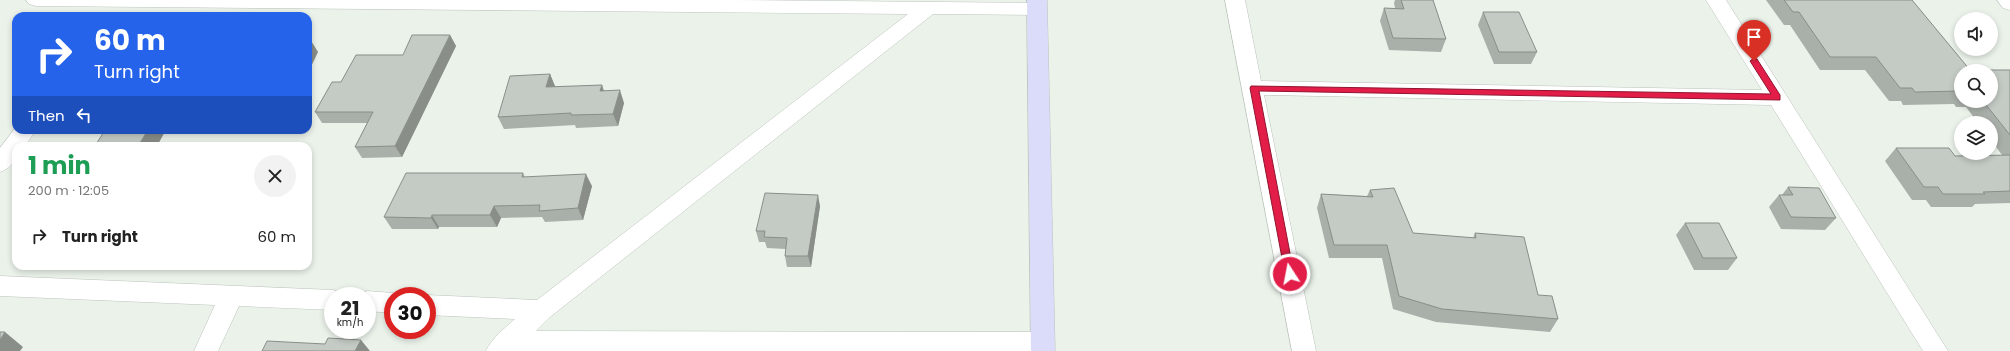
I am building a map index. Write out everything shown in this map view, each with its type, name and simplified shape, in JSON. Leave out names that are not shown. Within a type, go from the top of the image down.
[{"type":"street","points":[[36,0],[929,8],[1037,5],[1043,347],[503,346]]},
{"type":"street","points":[[1235,0],[1254,88],[1304,351]]},
{"type":"street","points":[[1716,0],[1936,351]]},
{"type":"street","points":[[2007,0],[2010,4]]},
{"type":"street","points":[[112,12],[120,1]]},
{"type":"street","points":[[503,346],[541,310],[929,8]]},
{"type":"street","points":[[1254,88],[1777,98]]},
{"type":"street","points":[[0,164],[12,148]]},
{"type":"street","points":[[0,286],[324,300]]},
{"type":"street","points":[[206,351],[232,295]]},
{"type":"street","points":[[436,305],[541,310]]},
{"type":"building","points":[[1401,0],[1433,0],[1446,39],[1393,38],[1384,8],[1404,9]]},
{"type":"building","points":[[1784,0],[1912,0],[1954,51],[1954,56],[1958,56],[1965,64],[1954,64],[1954,91],[1915,92],[1912,88],[1900,88],[1876,57],[1830,57],[1799,12],[1793,12]]},
{"type":"building","points":[[1483,12],[1519,12],[1537,52],[1499,52]]},
{"type":"building","points":[[412,35],[450,35],[395,146],[355,147],[373,112],[315,112],[332,82],[341,82],[356,55],[403,55]]},
{"type":"building","points":[[1998,70],[2010,70],[2010,135],[1998,120],[1998,116],[1995,116],[1989,108],[1998,108]]},
{"type":"building","points":[[550,74],[546,87],[602,85],[600,91],[620,90],[613,114],[571,115],[571,113],[498,117],[510,76]]},
{"type":"building","points":[[102,134],[146,134],[140,142],[98,142]]},
{"type":"building","points":[[1896,148],[1949,148],[1954,155],[1954,160],[1998,160],[1998,155],[2010,155],[2010,191],[1983,192],[1985,194],[1943,194],[1938,187],[1924,187]]},
{"type":"building","points":[[406,173],[523,173],[522,177],[586,174],[578,208],[539,211],[540,205],[494,206],[490,215],[432,215],[431,218],[384,217]]},
{"type":"building","points":[[1788,187],[1819,188],[1836,218],[1791,217],[1779,195],[1793,195]]},
{"type":"building","points":[[1394,188],[1413,233],[1476,238],[1475,233],[1524,237],[1538,295],[1552,296],[1558,319],[1442,309],[1399,296],[1387,245],[1334,245],[1321,194],[1373,197],[1370,190]]},
{"type":"building","points":[[765,193],[818,195],[808,256],[785,256],[787,238],[764,237],[765,231],[756,231]]},
{"type":"building","points":[[1685,223],[1719,223],[1737,258],[1703,258]]},
{"type":"building","points":[[0,332],[5,332],[0,340]]},
{"type":"building","points":[[328,339],[361,340],[355,351],[262,351],[267,341],[325,344]]},
{"type":"route","points":[[1290,274],[1254,88],[1777,98],[1754,61]]}]
